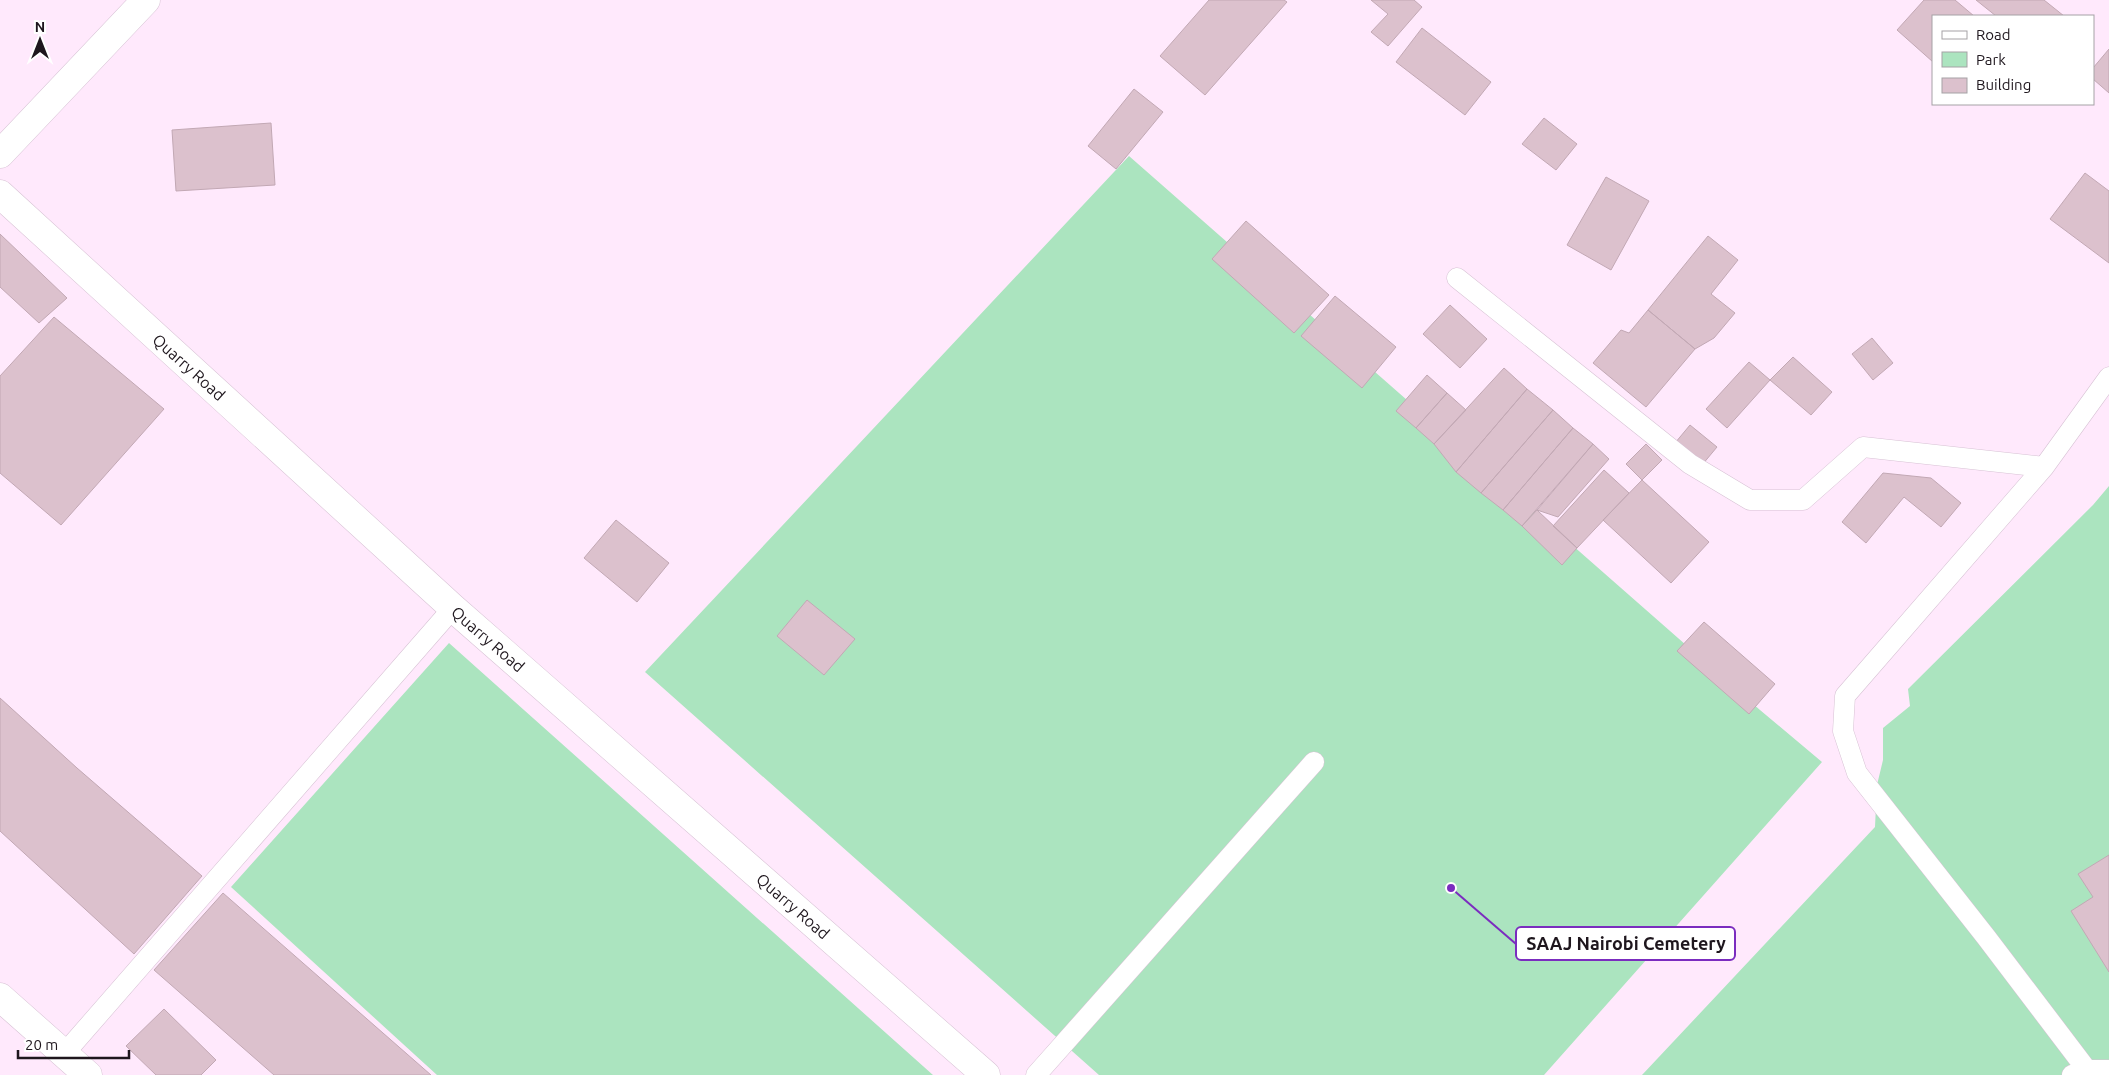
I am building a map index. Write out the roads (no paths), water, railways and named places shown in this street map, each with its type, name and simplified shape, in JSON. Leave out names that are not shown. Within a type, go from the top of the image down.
[{"type":"main road","points":[[0,154],[146,0]]},
{"type":"main road","name":"Quarry Road","points":[[0,194],[453,608],[986,1075]]},
{"type":"main road","points":[[0,997],[88,1075]]},
{"type":"lane","points":[[1457,278],[1690,464],[1750,500],[1803,500],[1863,448],[2044,467]]},
{"type":"lane","points":[[2109,376],[2044,467],[1845,696],[1843,731],[1857,773],[1986,937],[2079,1073],[2109,1070]]},
{"type":"lane","points":[[64,1054],[453,608]]},
{"type":"lane","points":[[1036,1075],[1314,762]]},
{"type":"place","name":"SAAJ Nairobi Cemetery","points":[[1451,888]]}]
